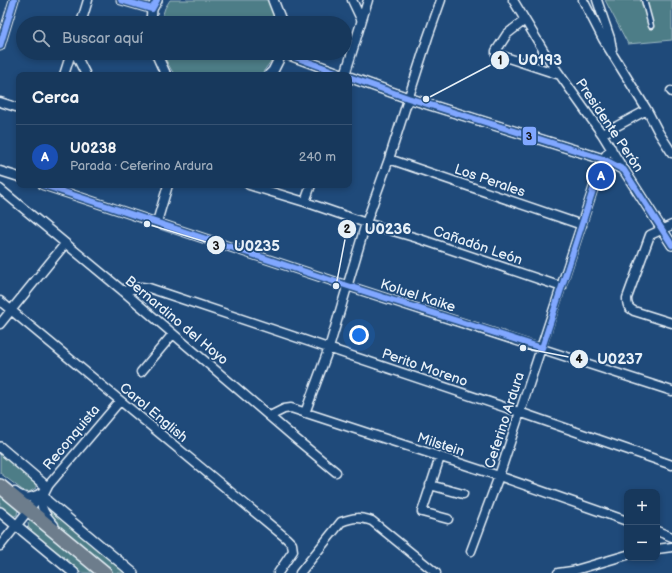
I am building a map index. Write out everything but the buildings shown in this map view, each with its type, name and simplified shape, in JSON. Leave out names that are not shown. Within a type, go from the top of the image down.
[{"type":"highway","points":[[0,486],[105,573]]},
{"type":"street","points":[[0,46],[14,0]]},
{"type":"street","points":[[83,16],[88,0]]},
{"type":"street","points":[[121,0],[152,9]]},
{"type":"street","points":[[152,16],[152,9],[157,0]]},
{"type":"street","points":[[273,0],[279,16]]},
{"type":"street","points":[[352,0],[361,19]]},
{"type":"street","points":[[352,50],[368,0]]},
{"type":"street","points":[[305,413],[329,348],[366,223],[389,159],[441,0]]},
{"type":"street","name":"Presidente Perón","points":[[513,0],[560,75],[602,134],[672,244]]},
{"type":"street","points":[[583,0],[603,39],[672,153]]},
{"type":"street","points":[[597,0],[610,38],[612,53]]},
{"type":"street","points":[[525,20],[507,34],[496,51],[496,54],[560,75]]},
{"type":"street","points":[[65,72],[69,60]]},
{"type":"street","points":[[78,60],[84,72]]},
{"type":"street","points":[[159,60],[165,72]]},
{"type":"street","points":[[272,72],[279,60]]},
{"type":"street","points":[[303,60],[337,72]]},
{"type":"street","points":[[346,72],[349,60]]},
{"type":"street","points":[[352,78],[408,98],[603,159],[624,170]]},
{"type":"street","points":[[0,102],[16,107]]},
{"type":"street","points":[[602,134],[647,110]]},
{"type":"street","name":"Ceferino Ardura","points":[[471,551],[499,476],[519,412],[562,288],[603,159],[611,148]]},
{"type":"street","name":"Los Perales","points":[[389,159],[582,225]]},
{"type":"street","points":[[0,171],[16,176]]},
{"type":"street","name":"Koluel Kaike","points":[[52,188],[672,391]]},
{"type":"street","points":[[157,222],[167,188]]},
{"type":"street","name":"Cañadón León","points":[[259,188],[417,238],[562,288]]},
{"type":"street","points":[[306,202],[310,188]]},
{"type":"street","name":"Bernardino del Hoyo","points":[[0,190],[123,291],[172,335],[336,472]]},
{"type":"street","points":[[672,224],[650,235],[626,298],[627,304],[634,311],[672,323]]},
{"type":"street","points":[[0,324],[65,244]]},
{"type":"street","name":"Perito Moreno","points":[[123,291],[141,287],[148,288],[519,412],[672,465]]},
{"type":"street","name":"Carol English","points":[[0,302],[292,544],[293,551],[278,573]]},
{"type":"street","points":[[141,372],[172,335]]},
{"type":"street","name":"Reconquista","points":[[0,546],[29,509],[120,401]]},
{"type":"street","name":"Milstein","points":[[270,416],[291,408],[499,476],[624,519]]},
{"type":"street","points":[[0,447],[45,490]]},
{"type":"street","points":[[440,457],[422,512],[448,519]]},
{"type":"street","points":[[0,482],[26,498],[31,498],[45,490]]},
{"type":"street","points":[[430,485],[463,494]]},
{"type":"street","points":[[45,490],[41,501],[43,511],[74,548]]},
{"type":"street","points":[[45,490],[44,498],[47,501],[132,573]]},
{"type":"street","points":[[0,512],[74,573]]},
{"type":"street","points":[[300,573],[341,522],[351,518],[362,518],[372,521],[436,573]]},
{"type":"street","points":[[660,532],[672,537]]},
{"type":"street","points":[[660,549],[672,547]]},
{"type":"street","points":[[558,573],[572,571],[624,556]]},
{"type":"lane","points":[[644,0],[651,26]]},
{"type":"green space","points":[[170,0],[267,0],[275,16],[162,16]]},
{"type":"green space","points":[[605,0],[672,0],[672,40],[628,44]]},
{"type":"green space","points":[[166,60],[271,60],[263,72],[172,71]]},
{"type":"green space","points":[[0,452],[36,484],[36,488],[29,492],[25,492],[0,473]]},
{"type":"green space","points":[[0,495],[18,509],[17,515],[12,517],[0,507]]},
{"type":"green space","points":[[49,510],[125,573],[112,573],[61,528],[47,511]]},
{"type":"green space","points":[[31,520],[96,573],[80,573],[32,533],[29,529],[28,523]]},
{"type":"transit line","name":"3","points":[[0,46],[14,0]]},
{"type":"transit line","name":"3","points":[[121,0],[152,9],[157,0]]},
{"type":"transit line","name":"3","points":[[303,60],[336,72]]},
{"type":"transit line","name":"3","points":[[352,78],[408,98],[603,159],[624,170],[672,245]]},
{"type":"transit line","name":"3","points":[[52,188],[348,286],[542,348],[603,159]]},
{"type":"place","name":"U0193","points":[[426,99]]},
{"type":"place","name":"U0238","points":[[601,176]]},
{"type":"place","name":"U0235","points":[[147,224]]},
{"type":"place","name":"U0236","points":[[336,286]]},
{"type":"place","name":"U0237","points":[[523,348]]}]
